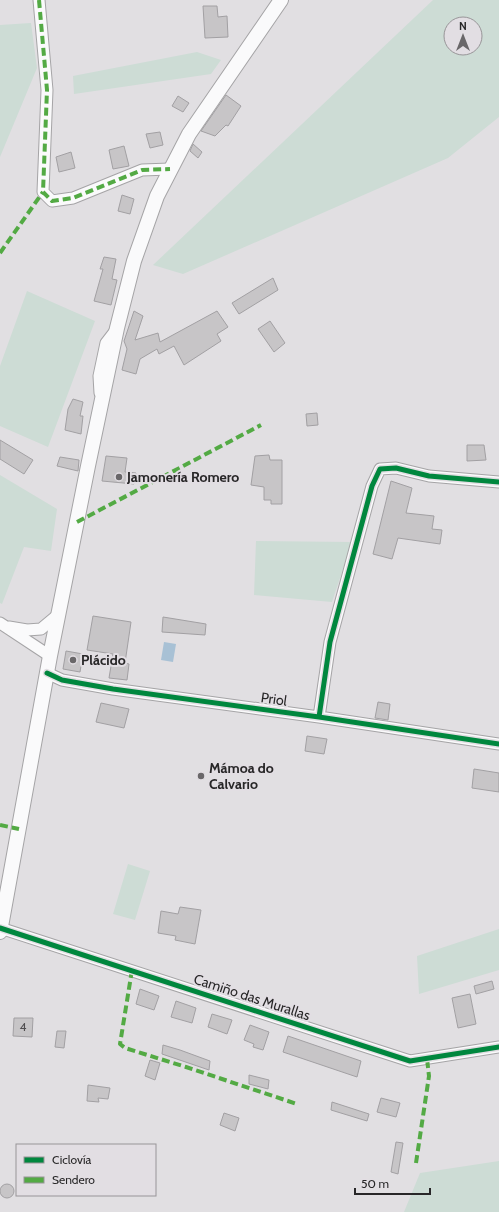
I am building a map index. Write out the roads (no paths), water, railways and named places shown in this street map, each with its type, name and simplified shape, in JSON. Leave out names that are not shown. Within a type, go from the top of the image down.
[{"type":"main road","points":[[0,932],[51,650],[117,328],[134,261],[157,196],[189,134],[282,0]]},
{"type":"street","points":[[39,0],[47,90],[43,192],[52,201],[73,198],[142,170],[170,169]]},
{"type":"street","points":[[320,717],[330,642],[372,486],[380,469],[396,468],[429,476],[499,482]]},
{"type":"street","points":[[27,630],[41,629],[59,614]]},
{"type":"street","points":[[2,625],[43,635],[51,650]]},
{"type":"street","points":[[2,625],[51,650]]},
{"type":"street","name":"Priol","points":[[47,673],[62,680],[113,689],[320,717],[499,744]]},
{"type":"street","name":"Camiño das Murallas","points":[[0,928],[410,1061],[499,1047]]},
{"type":"water","points":[[164,642],[176,644],[173,662],[161,660]]},
{"type":"place","name":"Jamonería Romero","points":[[119,477]]},
{"type":"place","name":"Plácido","points":[[73,660]]},
{"type":"place","name":"Mámoa do Calvario","points":[[201,776]]}]
